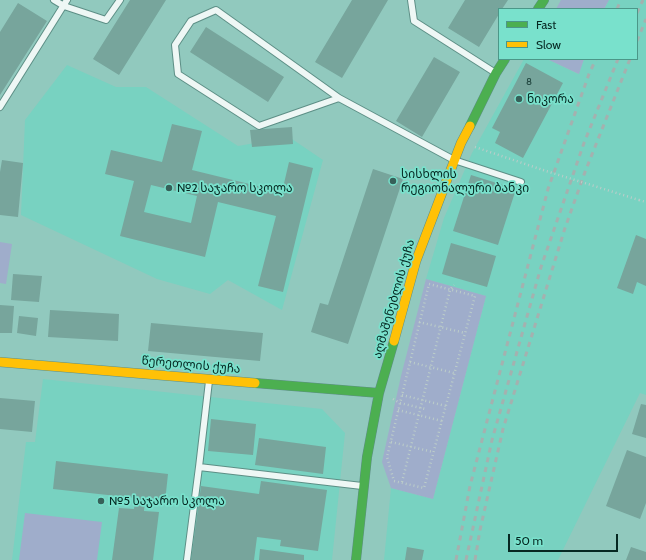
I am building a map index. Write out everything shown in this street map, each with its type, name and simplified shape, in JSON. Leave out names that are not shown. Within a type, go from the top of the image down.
[{"type":"main road","name":"აღმაშენებლის ქუჩა","points":[[356,560],[367,457],[380,393],[416,261],[461,143],[496,73],[504,60]]},
{"type":"main road","name":"წერეთლის ქუჩა","points":[[0,362],[380,393]]},
{"type":"lane","points":[[54,0],[64,6],[106,20],[120,0]]},
{"type":"lane","points":[[0,107],[67,0]]},
{"type":"lane","points":[[411,0],[414,21],[496,73]]},
{"type":"lane","points":[[339,98],[259,126],[178,74],[175,45],[191,21],[216,10],[339,98],[454,160],[521,182]]},
{"type":"lane","points":[[187,560],[210,379]]},
{"type":"lane","points":[[198,467],[364,487]]},
{"type":"path","points":[[461,143],[646,202]]},
{"type":"path","points":[[429,284],[450,290],[475,296],[424,488],[394,480],[387,457],[429,284]]},
{"type":"path","points":[[402,482],[450,290],[454,285]]},
{"type":"path","points":[[419,322],[465,333]]},
{"type":"path","points":[[410,362],[454,374]]},
{"type":"path","points":[[402,395],[446,406]]},
{"type":"path","points":[[400,403],[424,409]]},
{"type":"path","points":[[398,410],[442,421]]},
{"type":"path","points":[[391,442],[433,452]]},
{"type":"shaded area","points":[[561,0],[609,0],[605,8],[557,8]]},
{"type":"shaded area","points":[[609,0],[646,0],[646,395],[640,393],[558,560],[384,560],[391,488],[433,499],[486,296],[426,279],[444,218],[472,153],[523,60],[549,60],[578,74],[584,60],[638,60],[638,8],[605,8]]},
{"type":"shaded area","points":[[549,60],[584,60],[579,74]]},
{"type":"shaded area","name":"№2 საჯარო სკოლა","points":[[67,65],[116,87],[146,87],[238,146],[289,137],[323,160],[282,310],[228,280],[210,294],[157,279],[21,215],[25,120]]},
{"type":"shaded area","points":[[0,242],[12,244],[6,284],[0,283]]},
{"type":"shaded area","points":[[426,279],[486,296],[433,499],[391,488],[382,462],[401,376]]},
{"type":"shaded area","points":[[43,379],[322,409],[345,433],[332,560],[12,560],[26,442],[35,442]]},
{"type":"shaded area","points":[[25,513],[102,522],[97,560],[19,560]]},
{"type":"building","points":[[130,0],[166,0],[119,75],[93,59]]},
{"type":"building","points":[[352,0],[388,0],[342,78],[315,62]]},
{"type":"building","points":[[465,0],[508,0],[503,8],[498,8],[498,16],[479,47],[448,28]]},
{"type":"building","points":[[18,3],[47,21],[0,95],[0,32]]},
{"type":"building","points":[[206,27],[284,77],[268,102],[190,52]]},
{"type":"building","points":[[434,57],[460,72],[422,137],[396,121]]},
{"type":"building","points":[[526,63],[563,83],[523,158],[495,143],[500,132],[492,128]]},
{"type":"building","points":[[172,124],[202,131],[192,170],[282,192],[289,162],[313,168],[283,292],[258,286],[276,216],[218,202],[205,257],[120,236],[134,181],[105,174],[111,150],[162,162]],"holes":[[[151,185],[197,196],[191,223],[144,212]]]},
{"type":"building","points":[[292,127],[293,144],[252,147],[250,130]]},
{"type":"building","points":[[2,160],[23,163],[18,217],[0,215],[0,172]]},
{"type":"building","points":[[373,169],[403,179],[348,344],[311,332],[320,303],[328,305]]},
{"type":"building","points":[[471,175],[516,189],[498,245],[453,231]]},
{"type":"building","points":[[636,235],[646,239],[646,286],[637,282],[633,294],[617,288]]},
{"type":"building","points":[[451,243],[496,256],[487,287],[442,274]]},
{"type":"building","points":[[13,274],[42,276],[39,302],[11,300]]},
{"type":"building","points":[[0,305],[14,306],[12,333],[0,333]]},
{"type":"building","points":[[50,310],[119,314],[118,341],[48,337]]},
{"type":"building","points":[[19,316],[38,318],[36,336],[17,333]]},
{"type":"building","points":[[151,323],[263,333],[260,361],[148,351]]},
{"type":"building","points":[[0,398],[35,401],[32,432],[0,429]]},
{"type":"building","points":[[641,404],[646,405],[646,438],[632,434]]},
{"type":"building","points":[[211,419],[256,424],[253,455],[208,451]]},
{"type":"building","points":[[259,438],[326,447],[323,474],[255,465]]},
{"type":"building","points":[[627,450],[646,457],[646,503],[640,519],[606,506]]},
{"type":"building","points":[[56,461],[168,474],[165,502],[145,499],[144,511],[159,512],[153,560],[112,560],[119,508],[134,509],[135,498],[53,489]]},
{"type":"building","points":[[261,481],[327,490],[318,551],[280,546],[281,540],[257,537],[254,560],[191,560],[201,486],[259,494]]},
{"type":"building","points":[[407,547],[424,550],[422,560],[405,560]]},
{"type":"building","points":[[631,547],[646,552],[646,560],[626,560]]},
{"type":"building","points":[[260,549],[304,555],[304,560],[259,560]]},
{"type":"railway","points":[[617,8],[621,0]]},
{"type":"railway","points":[[638,11],[643,0]]},
{"type":"railway","points":[[638,39],[646,19]]},
{"type":"railway","points":[[456,560],[470,486],[548,189],[589,74],[596,60]]},
{"type":"railway","points":[[466,560],[492,440],[541,267],[584,143],[618,60]]},
{"type":"railway","points":[[475,560],[480,530],[503,429],[565,228],[585,172],[630,60]]},
{"type":"traffic: fast","points":[[539,8],[544,0]]},
{"type":"traffic: fast","points":[[470,126],[496,73],[504,60]]},
{"type":"traffic: fast","points":[[356,560],[367,457],[379,393],[394,341]]},
{"type":"traffic: fast","points":[[255,383],[379,393]]},
{"type":"traffic: slow","points":[[394,341],[416,261],[461,143],[470,126]]},
{"type":"traffic: slow","points":[[0,362],[255,383]]},
{"type":"place","name":"ნიკორა","points":[[519,99]]},
{"type":"place","name":"სისხლის რეგიონალური ბანკი","points":[[393,181]]},
{"type":"place","name":"№2 საჯარო სკოლა","points":[[169,188]]},
{"type":"place","name":"№5 საჯარო სკოლა","points":[[101,501]]}]
